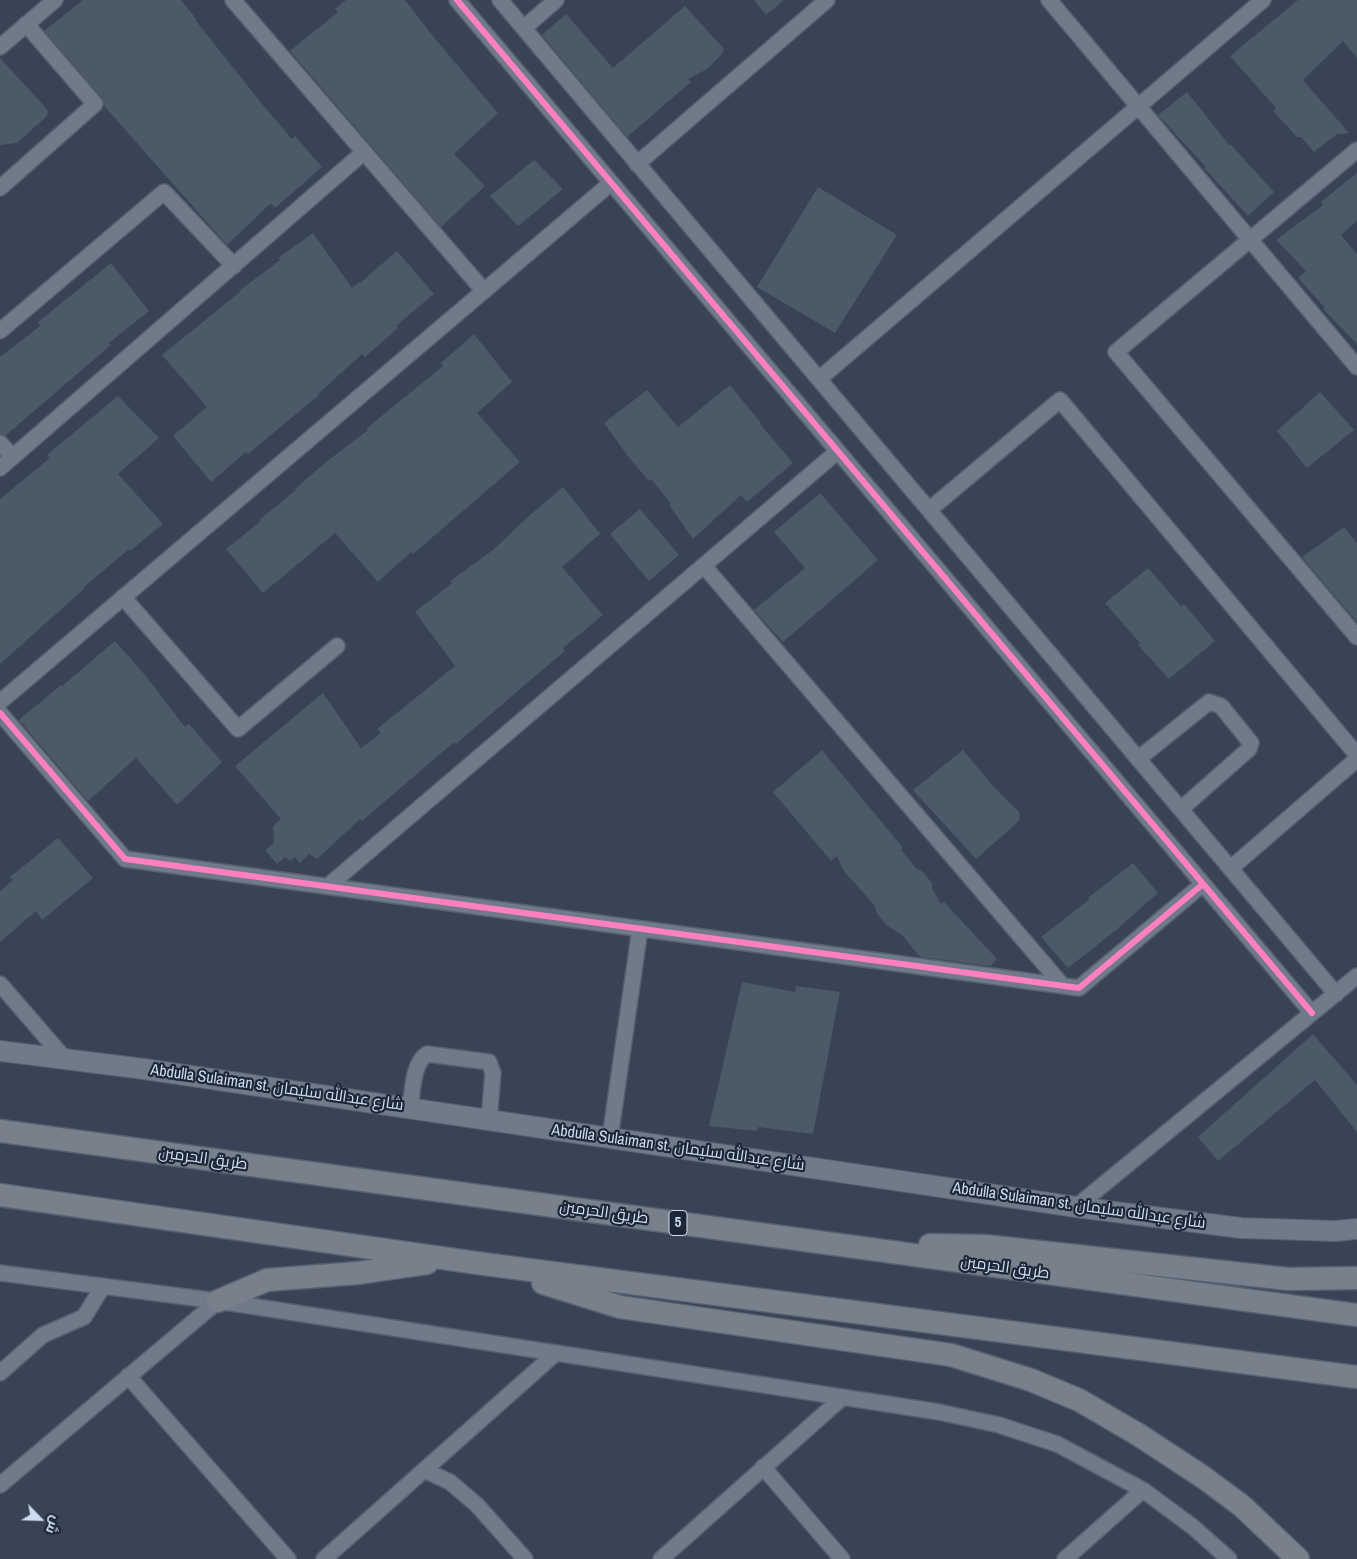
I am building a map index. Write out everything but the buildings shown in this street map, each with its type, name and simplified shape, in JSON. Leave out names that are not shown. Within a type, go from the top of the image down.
[{"type":"highway","name":"طريق الحرمين","points":[[0,1131],[1357,1315]]},
{"type":"highway","points":[[0,1196],[484,1264],[1357,1377]]},
{"type":"highway","points":[[839,1245],[985,1246],[1288,1279],[1357,1278]]},
{"type":"highway","points":[[218,1301],[267,1280],[358,1273],[455,1260]]},
{"type":"highway","points":[[484,1264],[620,1307],[951,1356],[1031,1380],[1079,1400],[1139,1435],[1204,1477],[1242,1506],[1298,1559]]},
{"type":"main road","name":"Abdulla Sulaiman st. شارع عبدالله سليمان","points":[[0,1051],[144,1069],[1076,1207],[1242,1228],[1335,1231],[1357,1229]]},
{"type":"street","points":[[0,47],[55,0]]},
{"type":"street","points":[[232,0],[484,291]]},
{"type":"street","points":[[457,0],[1312,1013]]},
{"type":"street","points":[[500,0],[1336,994]]},
{"type":"street","points":[[524,28],[556,0]]},
{"type":"street","points":[[637,164],[827,0]]},
{"type":"street","points":[[1049,0],[1357,367]]},
{"type":"street","points":[[818,379],[1263,0]]},
{"type":"street","points":[[0,188],[95,104],[26,24]]},
{"type":"street","points":[[1357,150],[1116,352],[1357,637]]},
{"type":"street","points":[[0,468],[364,152]]},
{"type":"street","points":[[0,702],[611,183]]},
{"type":"street","points":[[0,331],[164,192],[234,266]]},
{"type":"street","points":[[929,510],[1060,400],[1357,754]]},
{"type":"street","points":[[0,443],[13,457]]},
{"type":"street","points":[[328,886],[838,451]]},
{"type":"street","points":[[704,566],[1063,986]]},
{"type":"street","points":[[123,597],[238,729],[337,646]]},
{"type":"street","points":[[1138,759],[1209,702],[1221,706],[1251,745],[1249,750],[1181,809]]},
{"type":"street","points":[[0,713],[125,859],[1079,988],[1203,884]]},
{"type":"street","points":[[1231,868],[1357,759]]},
{"type":"street","points":[[610,1138],[640,928]]},
{"type":"street","points":[[1076,1207],[1357,976]]},
{"type":"street","points":[[0,984],[65,1059]]},
{"type":"street","points":[[410,1108],[418,1064],[427,1054],[489,1062],[493,1072],[489,1120]]},
{"type":"street","points":[[0,1273],[218,1301],[939,1412],[999,1425],[1056,1444],[1143,1490],[1193,1528],[1229,1559]]},
{"type":"street","points":[[0,1373],[43,1335],[84,1317],[103,1286]]},
{"type":"street","points":[[0,1485],[218,1301]]},
{"type":"street","points":[[324,1559],[556,1353]]},
{"type":"street","points":[[128,1376],[288,1559]]},
{"type":"street","points":[[661,1559],[844,1397]]},
{"type":"street","points":[[763,1467],[842,1559]]},
{"type":"street","points":[[424,1470],[450,1482],[477,1505],[525,1559]]},
{"type":"street","points":[[1066,1559],[1143,1490]]},
{"type":"cycle path","points":[[457,0],[1312,1013]]},
{"type":"cycle path","points":[[0,713],[125,859],[1079,988],[1203,884]]}]
